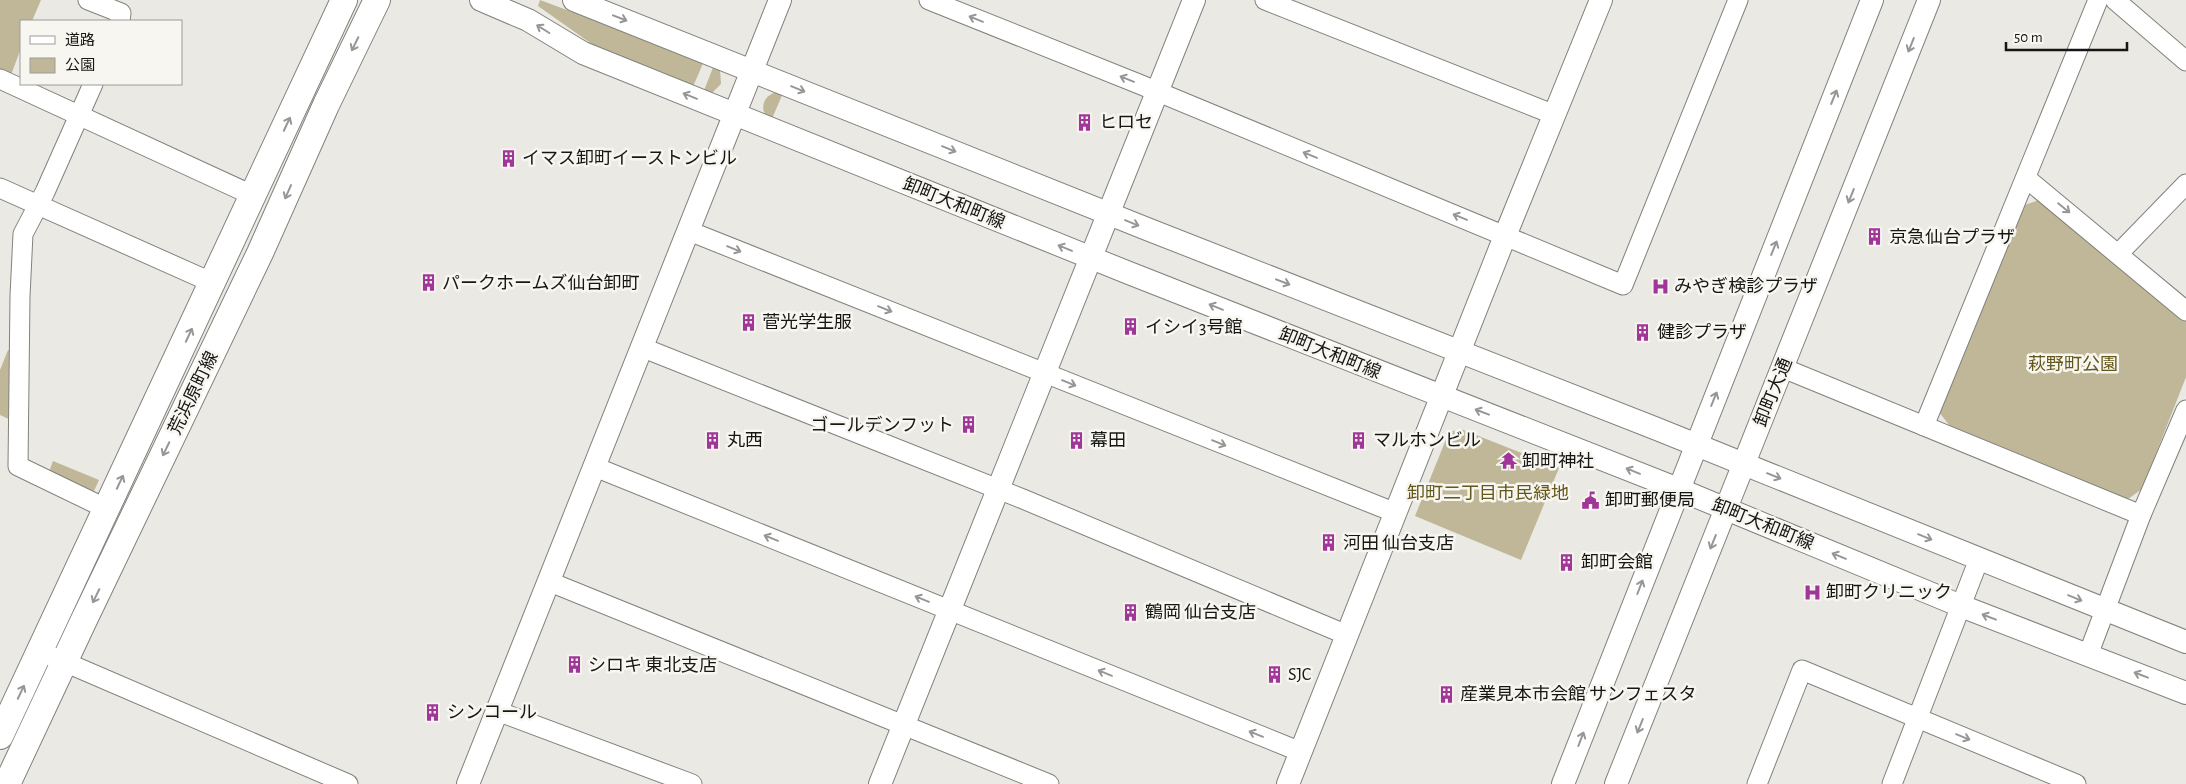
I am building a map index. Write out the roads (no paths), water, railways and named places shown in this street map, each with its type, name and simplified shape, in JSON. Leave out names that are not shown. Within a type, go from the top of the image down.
[{"type":"main road","name":"荒浜原町線","points":[[0,736],[344,0]]},
{"type":"main road","name":"荒浜原町線","points":[[7,784],[260,253],[326,105],[376,0]]},
{"type":"street","points":[[88,0],[121,13],[120,20]]},
{"type":"street","name":"卸町大和町線","points":[[481,0],[528,20],[583,54],[1090,258],[1678,489],[1961,606],[2186,693]]},
{"type":"street","points":[[574,0],[1108,214],[1696,444],[2186,642]]},
{"type":"street","points":[[468,784],[780,0]]},
{"type":"street","points":[[929,0],[1157,92],[1623,285],[1738,0]]},
{"type":"street","points":[[880,784],[1194,0]]},
{"type":"street","points":[[1265,0],[1555,115]]},
{"type":"street","points":[[1288,784],[1461,352],[1505,236],[1601,0]]},
{"type":"street","points":[[1563,784],[1872,0]]},
{"type":"street","name":"卸町大通","points":[[1616,784],[1929,0]]},
{"type":"street","points":[[1924,426],[2098,0]]},
{"type":"street","points":[[2115,0],[2186,61]]},
{"type":"street","points":[[0,79],[254,196]]},
{"type":"street","points":[[93,85],[23,234],[20,296],[18,466],[107,510]]},
{"type":"street","points":[[2026,178],[2119,253],[2186,311]]},
{"type":"street","points":[[2119,253],[2186,184]]},
{"type":"street","points":[[0,188],[213,283]]},
{"type":"street","points":[[689,231],[1396,513]]},
{"type":"street","points":[[641,347],[998,489],[1347,635]]},
{"type":"street","points":[[1783,368],[2141,515]]},
{"type":"street","points":[[2088,655],[2141,515],[2186,410]]},
{"type":"street","points":[[595,466],[1301,752]]},
{"type":"street","points":[[1892,784],[1979,559]]},
{"type":"street","points":[[550,582],[1049,784]]},
{"type":"street","points":[[40,651],[348,784]]},
{"type":"street","points":[[1757,784],[1802,670],[2076,784]]},
{"type":"street","points":[[498,711],[692,784]]},
{"type":"place","name":"ヒロセ","points":[[1085,122]]},
{"type":"place","name":"イマス卸町イーストンビル","points":[[508,158]]},
{"type":"place","name":"京急仙台プラザ","points":[[1875,237]]},
{"type":"place","name":"パークホームズ仙台卸町","points":[[428,283]]},
{"type":"place","name":"みやぎ検診プラザ","points":[[1660,286]]},
{"type":"place","name":"菅光学生服","points":[[748,322]]},
{"type":"place","name":"イシイ3号館","points":[[1131,327]]},
{"type":"place","name":"健診プラザ","points":[[1643,332]]},
{"type":"place","name":"ゴールデンフット","points":[[968,425]]},
{"type":"place","name":"丸西","points":[[713,440]]},
{"type":"place","name":"幕田","points":[[1076,440]]},
{"type":"place","name":"マルホンビル","points":[[1359,440]]},
{"type":"place","name":"卸町神社","points":[[1508,461]]},
{"type":"place","name":"卸町郵便局","points":[[1591,500]]},
{"type":"place","name":"河田 仙台支店","points":[[1329,543]]},
{"type":"place","name":"卸町会館","points":[[1567,562]]},
{"type":"place","name":"卸町クリニック","points":[[1812,592]]},
{"type":"place","name":"鶴岡 仙台支店","points":[[1131,612]]},
{"type":"place","name":"シロキ 東北支店","points":[[574,665]]},
{"type":"place","name":"SJC","points":[[1274,674]]},
{"type":"place","name":"産業見本市会館 サンフェスタ","points":[[1446,694]]},
{"type":"place","name":"シンコール","points":[[433,712]]},
{"type":"park label","name":"萩野町公園","points":[[2073,364]]},
{"type":"park label","name":"卸町二丁目市民緑地","points":[[1488,493]]}]
